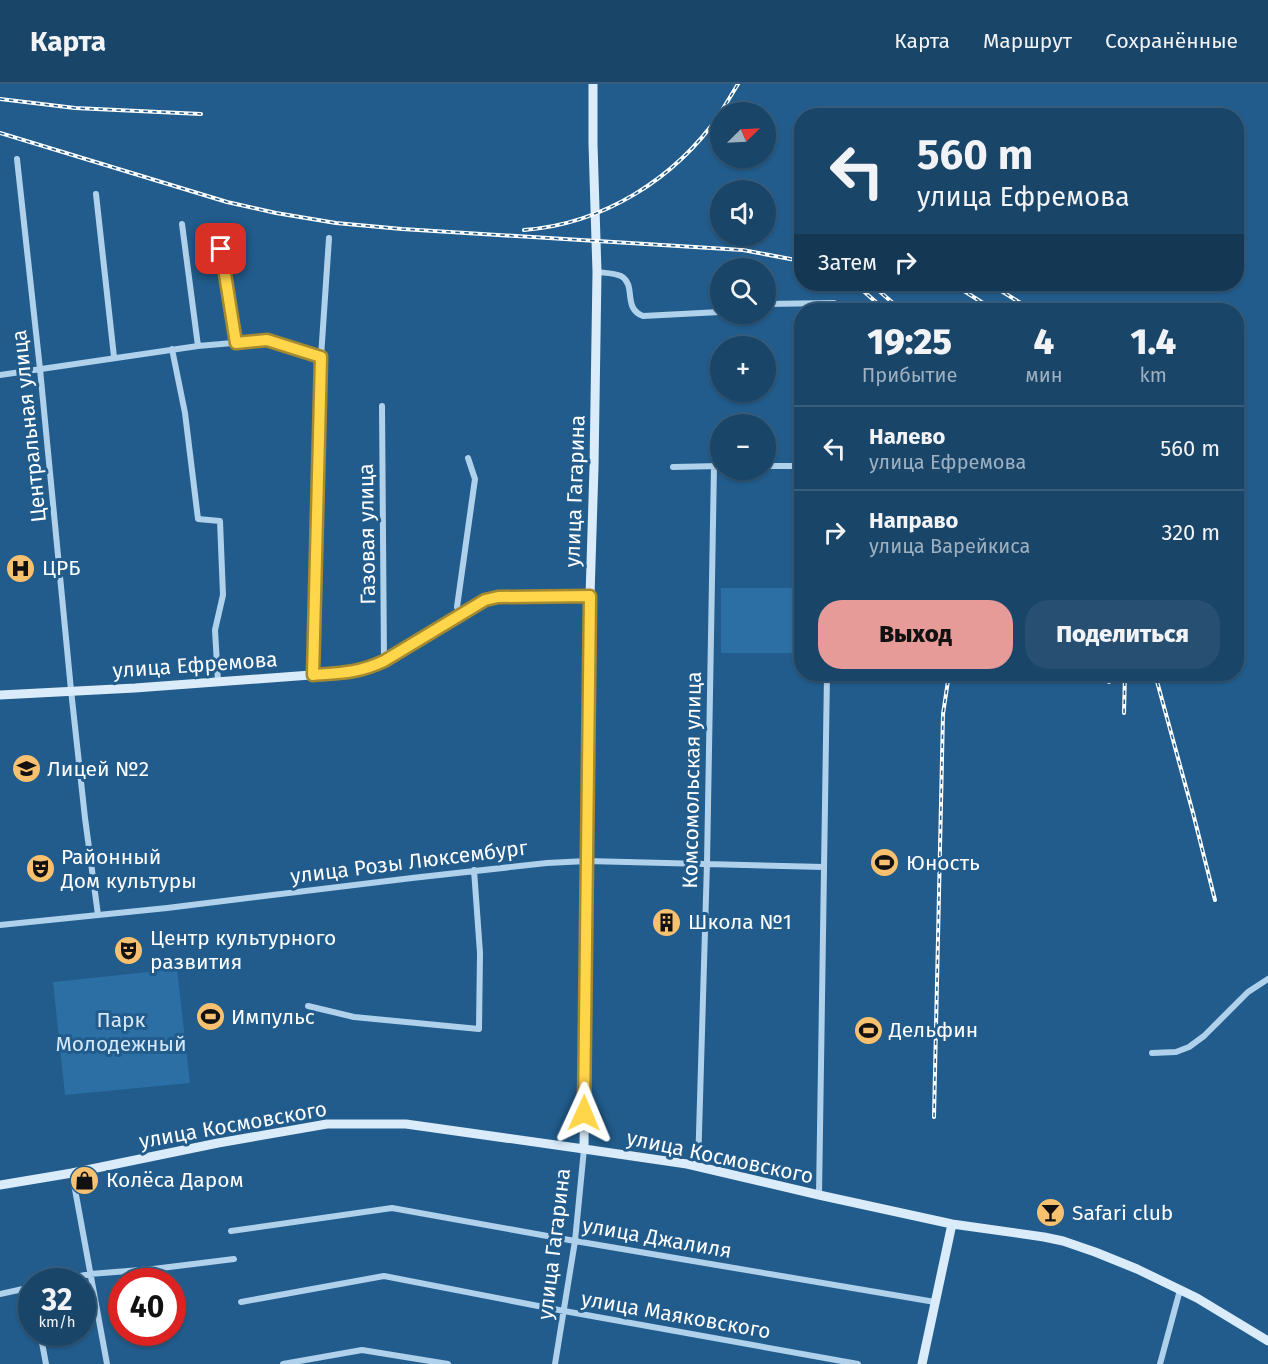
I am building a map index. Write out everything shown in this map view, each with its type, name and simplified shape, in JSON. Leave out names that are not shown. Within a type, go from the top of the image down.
[{"type":"street","name":"улица Гагарина","points":[[555,1364],[575,1241],[584,1149],[590,596],[597,272],[593,84]]},
{"type":"street","name":"Центральная улица","points":[[17,159],[71,690],[98,915]]},
{"type":"street","points":[[96,194],[114,357]]},
{"type":"street","points":[[182,224],[198,346]]},
{"type":"street","points":[[217,226],[236,343]]},
{"type":"street","points":[[313,675],[321,357],[329,238]]},
{"type":"street","points":[[597,272],[613,274],[627,281],[631,303],[637,314],[643,316],[710,313]]},
{"type":"street","points":[[776,303],[834,303]]},
{"type":"street","points":[[0,375],[172,349],[267,340],[321,357]]},
{"type":"street","points":[[172,349],[185,413],[198,519],[220,521],[223,595],[215,630],[218,682]]},
{"type":"street","name":"Газовая улица","points":[[382,406],[384,661]]},
{"type":"street","points":[[461,614],[457,607],[475,479],[468,458]]},
{"type":"street","points":[[673,467],[710,466]]},
{"type":"street","points":[[776,466],[794,466]]},
{"type":"street","name":"Комсомольская улица","points":[[698,1167],[717,480]]},
{"type":"street","name":"улица Ефремова","points":[[0,695],[351,672],[368,669],[384,661],[485,600],[498,597],[590,596]]},
{"type":"street","points":[[819,1195],[827,681]]},
{"type":"street","name":"улица Розы Люксембург","points":[[0,925],[547,863],[587,861],[824,867]]},
{"type":"street","points":[[308,1006],[354,1017],[479,1029],[480,953],[474,870]]},
{"type":"street","points":[[1152,1053],[1176,1053],[1189,1047],[1204,1036],[1248,992],[1268,979]]},
{"type":"street","name":"улица Космовского","points":[[0,1185],[327,1124],[406,1124],[698,1167],[952,1224],[1063,1241],[1126,1264],[1180,1290],[1268,1341]]},
{"type":"street","points":[[72,1173],[89,1268]]},
{"type":"street","name":"улица Джалиля","points":[[231,1231],[392,1208],[935,1302]]},
{"type":"street","points":[[922,1364],[952,1224]]},
{"type":"street","points":[[96,1274],[234,1259]]},
{"type":"street","name":"улица Маяковского","points":[[241,1302],[384,1276],[858,1364]]},
{"type":"street","points":[[0,1294],[18,1290]]},
{"type":"street","points":[[1160,1364],[1180,1290]]},
{"type":"street","points":[[96,1306],[107,1364]]},
{"type":"street","points":[[43,1346],[46,1364]]},
{"type":"street","points":[[283,1364],[362,1350],[448,1364]]},
{"type":"green space","points":[[721,588],[794,588],[794,653],[721,653]]},
{"type":"green space","name":"Парк Молодежный","points":[[177,969],[190,1083],[65,1095],[53,982]]},
{"type":"railway","points":[[727,102],[738,84]]},
{"type":"railway","points":[[0,99],[75,108],[201,114]]},
{"type":"railway","points":[[524,230],[553,226],[582,218],[609,208],[635,194],[682,159],[710,127]]},
{"type":"railway","points":[[0,133],[227,202],[336,223],[743,250],[794,260]]},
{"type":"railway","points":[[863,291],[877,303]]},
{"type":"railway","points":[[879,291],[893,303]]},
{"type":"railway","points":[[964,291],[983,303]]},
{"type":"railway","points":[[1001,291],[1021,303]]},
{"type":"railway","points":[[934,1117],[943,714],[948,681]]},
{"type":"railway","points":[[1124,713],[1125,681]]},
{"type":"railway","points":[[1157,681],[1215,900]]},
{"type":"place","name":"ЦРБ","points":[[21,568]]},
{"type":"place","name":"Лицей №2","points":[[26,769]]},
{"type":"place","name":"Юность","points":[[885,863]]},
{"type":"place","name":"Районный Дом культуры","points":[[40,869]]},
{"type":"place","name":"Школа №1","points":[[667,922]]},
{"type":"place","name":"Центр культурного развития","points":[[129,950]]},
{"type":"place","name":"Импульс","points":[[210,1017]]},
{"type":"place","name":"Дельфин","points":[[868,1030]]},
{"type":"place","name":"Колёса Даром","points":[[85,1180]]},
{"type":"place","name":"Safari club","points":[[1051,1213]]},
{"type":"route","points":[[221,249],[236,343],[267,340],[321,357],[313,675],[368,669],[485,600],[498,597],[590,596],[584,1113]]}]
